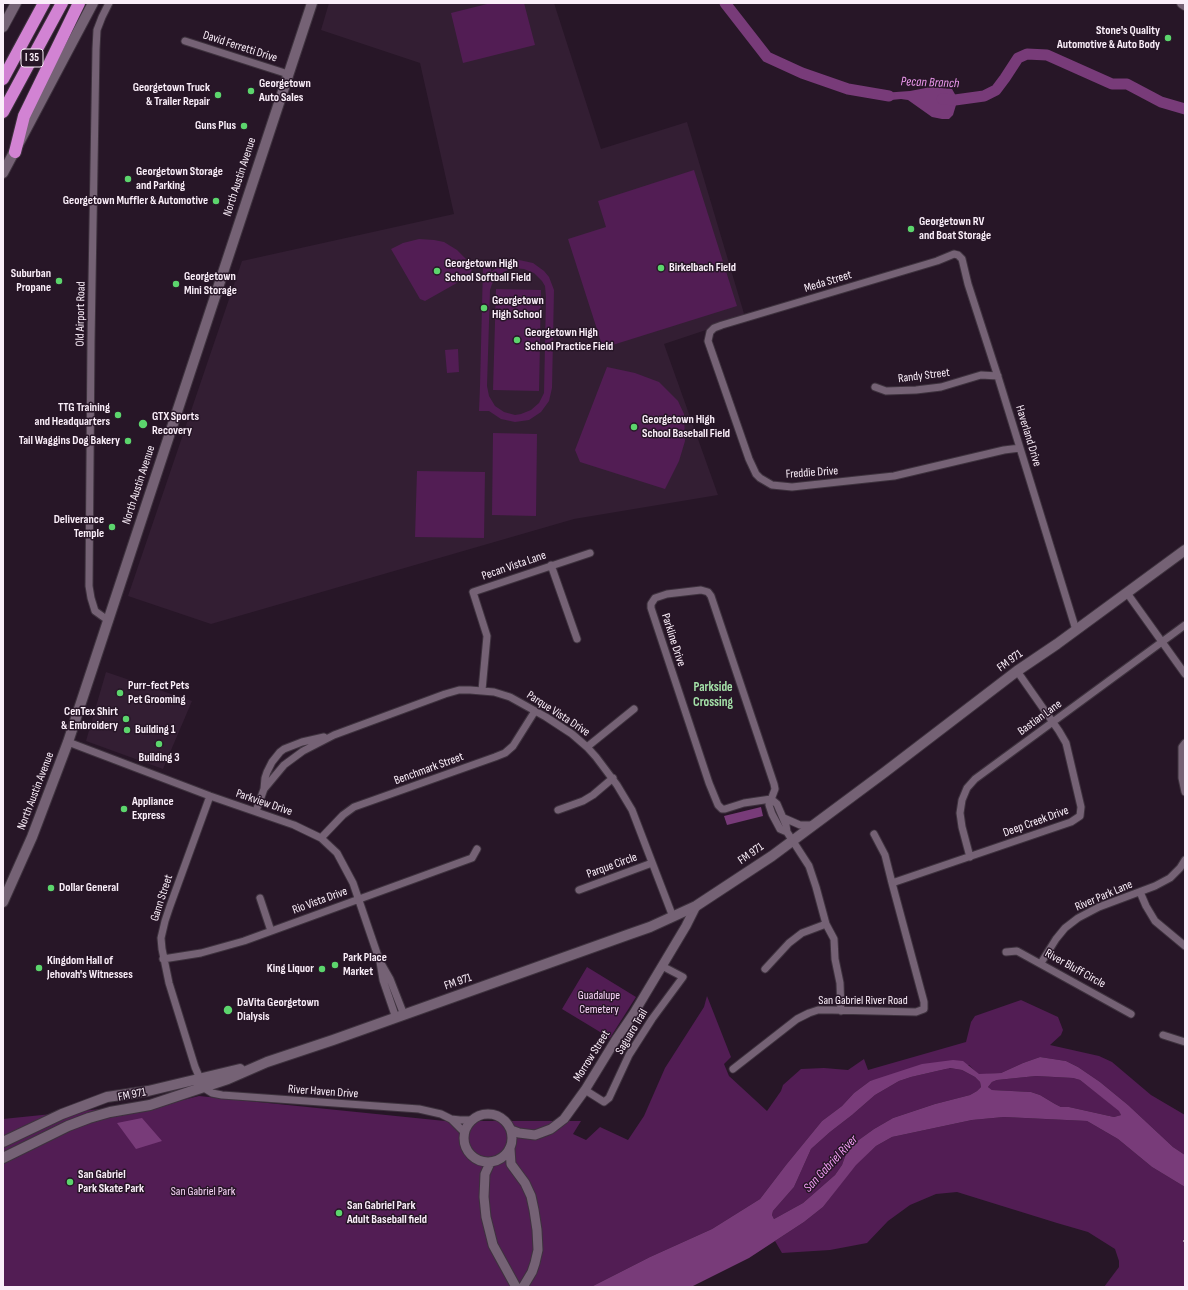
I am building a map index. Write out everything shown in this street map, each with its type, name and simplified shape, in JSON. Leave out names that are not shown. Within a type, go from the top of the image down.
[{"type":"highway","name":"I 35","points":[[3,79],[44,3]]},
{"type":"highway","name":"I 35","points":[[3,112],[62,3]]},
{"type":"highway","points":[[15,152],[24,116],[80,3]]},
{"type":"main road","points":[[3,27],[16,3]]},
{"type":"main road","points":[[3,174],[93,3]]},
{"type":"main road","name":"North Austin Avenue","points":[[3,902],[32,837],[68,742],[312,3]]},
{"type":"main road","name":"FM 971","points":[[3,1158],[68,1126],[89,1118],[150,1105],[202,1083],[400,1016],[630,934],[696,906],[756,867],[789,836],[814,825],[1017,671],[1076,630],[1185,550]]},
{"type":"main road","name":"FM 971","points":[[3,1142],[62,1114],[107,1097],[202,1083]]},
{"type":"main road","points":[[43,1124],[49,1136]]},
{"type":"street","name":"Old Airport Road","points":[[109,3],[97,30],[96,49],[89,586],[95,611],[109,621]]},
{"type":"street","name":"David Ferretti Drive","points":[[185,41],[288,74]]},
{"type":"street","name":"Meda Street","points":[[710,332],[714,328],[722,325],[936,261],[954,254]]},
{"type":"street","name":"Haverland Drive","points":[[954,254],[958,254],[962,259],[968,284],[998,376],[1076,630]]},
{"type":"street","name":"Freddie Drive","points":[[710,332],[708,341],[749,459],[756,474],[760,478],[772,484],[792,487],[894,476],[1004,450],[1020,448]]},
{"type":"street","name":"Randy Street","points":[[875,387],[886,391],[922,389],[941,387],[981,375],[998,376]]},
{"type":"street","name":"Pecan Vista Lane","points":[[482,690],[487,636],[472,592],[590,553]]},
{"type":"street","points":[[551,565],[577,639]]},
{"type":"street","name":"Parkline Drive","points":[[771,799],[744,803],[725,809],[722,809],[718,805],[709,783],[651,608],[651,604],[655,598],[667,594],[701,590],[705,590],[710,594],[774,784],[775,789],[769,805],[775,821],[780,829],[789,836]]},
{"type":"street","points":[[1127,593],[1185,674]]},
{"type":"street","name":"Bastian Lane","points":[[970,857],[960,813],[962,800],[967,788],[975,779],[1185,625]]},
{"type":"street","name":"Deep Creek Drive","points":[[892,883],[1071,822],[1080,816],[1081,807],[1066,743],[1017,671]]},
{"type":"street","name":"Parque Vista Drive","points":[[256,811],[264,789],[267,772],[272,762],[284,749],[302,742],[334,735],[459,690],[482,690],[494,692],[510,697],[572,734],[588,747],[613,778],[632,810],[672,917]]},
{"type":"street","points":[[588,747],[634,709]]},
{"type":"street","name":"Benchmark Street","points":[[321,838],[343,814],[354,807],[495,757],[505,752],[513,746],[535,711]]},
{"type":"street","name":"Parque Vista Drive","points":[[264,789],[284,765],[296,756],[334,735]]},
{"type":"street","name":"Parkview Drive","points":[[68,742],[210,796],[294,825],[321,838],[337,852],[353,883],[380,962],[383,980],[400,1016]]},
{"type":"street","points":[[1185,743],[1182,747],[1182,778],[1185,792]]},
{"type":"street","points":[[558,810],[583,801],[593,795],[613,778]]},
{"type":"street","name":"Gann Street","points":[[202,1083],[169,983],[161,938],[165,921],[210,796]]},
{"type":"street","points":[[771,799],[777,804],[784,818],[789,836],[809,866],[826,924],[832,934],[835,944],[835,959],[840,983],[841,1011]]},
{"type":"street","points":[[784,818],[792,823],[800,825],[814,825]]},
{"type":"street","name":"San Gabriel River Road","points":[[734,1069],[797,1019],[818,1010],[916,1012],[924,1009],[924,1002],[885,855],[874,834]]},
{"type":"street","name":"Rio Vista Drive","points":[[164,960],[220,949],[271,931],[472,858],[477,849]]},
{"type":"street","name":"River Park Lane","points":[[1041,963],[1056,939],[1065,928],[1078,918],[1099,907],[1155,886],[1170,878],[1180,868],[1185,860]]},
{"type":"street","name":"Parque Circle","points":[[579,890],[652,863]]},
{"type":"street","points":[[1140,892],[1155,921],[1185,946]]},
{"type":"street","points":[[260,898],[271,931]]},
{"type":"street","name":"Morrow Street","points":[[511,1130],[527,1135],[535,1135],[551,1129],[564,1119],[585,1090],[634,1013],[686,926],[696,906]]},
{"type":"street","points":[[765,969],[789,943],[802,933],[826,924]]},
{"type":"street","name":"River Bluff Circle","points":[[1006,952],[1017,951],[1131,1014]]},
{"type":"street","name":"Saguaro Trail","points":[[585,1090],[604,1102],[609,1098],[629,1055],[652,1018],[683,977],[662,966]]},
{"type":"street","points":[[1163,1035],[1185,1042]]},
{"type":"street","name":"River Haven Drive","points":[[202,1083],[212,1093],[222,1095],[419,1109],[441,1114],[451,1119],[464,1132]]},
{"type":"street","points":[[516,1287],[494,1245],[486,1217],[484,1174],[478,1161],[471,1156],[463,1141],[466,1126],[471,1120],[479,1115],[488,1114],[498,1116],[506,1122],[511,1130],[512,1137],[511,1164],[525,1183],[531,1196],[537,1230],[538,1250],[532,1272],[523,1287]]},
{"type":"street","name":"River Haven Drive","points":[[451,1119],[471,1120]]},
{"type":"street","name":"Morrow Street","points":[[511,1147],[515,1141],[527,1135]]},
{"type":"street","points":[[484,1174],[494,1162],[505,1156],[511,1147]]},
{"type":"street","points":[[478,1161],[511,1164]]},
{"type":"shaded area","name":"Georgetown High School","points":[[329,3],[554,3],[601,149],[687,122],[745,317],[664,344],[718,495],[574,519],[211,624],[128,596],[242,261],[454,214],[420,63],[321,30]]},
{"type":"shaded area","points":[[931,87],[952,89],[956,96],[956,105],[953,115],[949,119],[932,117],[908,100],[891,100],[868,94],[910,91]]},
{"type":"shaded area","points":[[106,672],[192,701],[163,769],[86,741]]},
{"type":"shaded area","points":[[761,807],[763,816],[727,825],[724,816]]},
{"type":"shaded area","points":[[1040,1057],[1066,1061],[1078,1067],[1100,1082],[1128,1105],[1173,1147],[1185,1155],[1185,1187],[1152,1167],[1118,1139],[1087,1121],[1004,1117],[972,1120],[892,1137],[876,1146],[856,1165],[823,1207],[804,1222],[749,1258],[691,1287],[591,1287],[650,1257],[712,1229],[760,1199],[822,1121],[842,1106],[854,1093],[870,1081],[922,1064],[953,1060],[963,1061],[979,1074],[1001,1073]],"holes":[[[950,1068],[962,1070],[975,1077],[980,1082],[981,1087],[970,1095],[935,1104],[893,1118],[874,1129],[849,1147],[842,1165],[835,1175],[803,1203],[774,1219],[772,1215],[773,1211],[794,1187],[811,1149],[830,1132],[875,1095],[899,1081]],[[1036,1076],[1073,1078],[1080,1080],[1119,1111],[1121,1115],[1114,1117],[1069,1107],[1061,1107],[1040,1095],[1031,1092],[992,1090],[988,1087],[992,1082],[997,1080]]]},
{"type":"shaded area","points":[[142,1118],[162,1141],[136,1149],[117,1123]]},
{"type":"green space","points":[[491,3],[524,3],[535,45],[463,63],[451,13]]},
{"type":"green space","points":[[694,170],[737,306],[603,348],[568,239],[606,227],[598,201]]},
{"type":"green space","name":"Georgetown High School Softball Field","points":[[419,239],[444,242],[457,250],[472,267],[471,275],[425,301],[420,299],[391,249],[403,243]]},
{"type":"green space","points":[[519,260],[533,263],[544,271],[549,277],[554,290],[552,388],[549,401],[541,412],[529,420],[515,422],[501,419],[489,411],[479,411],[483,266],[491,266],[491,272],[505,262]],"holes":[[[513,268],[524,269],[534,273],[545,286],[544,393],[539,403],[531,410],[515,415],[504,412],[495,406],[489,396],[487,386],[490,290],[498,275]]]},
{"type":"green space","name":"Georgetown High School Practice Field","points":[[496,289],[541,290],[539,391],[493,390]]},
{"type":"green space","points":[[458,349],[459,372],[447,373],[445,350]]},
{"type":"green space","name":"Georgetown High School Baseball Field","points":[[607,367],[635,373],[659,382],[678,401],[684,414],[685,441],[679,461],[665,489],[580,462],[575,450]]},
{"type":"green space","points":[[493,433],[537,434],[536,516],[492,515]]},
{"type":"green space","points":[[417,471],[485,472],[484,538],[415,537]]},
{"type":"green space","name":"Guadalupe Cemetery","points":[[587,967],[636,997],[610,1038],[562,1009]]},
{"type":"green space","name":"San Gabriel Park","points":[[707,996],[731,1057],[724,1064],[729,1076],[767,1111],[781,1091],[783,1085],[801,1069],[824,1068],[848,1070],[864,1059],[868,1070],[966,1042],[971,1022],[975,1016],[1021,1000],[1058,1017],[1063,1030],[1061,1035],[1050,1045],[1099,1056],[1112,1062],[1151,1095],[1185,1115],[1185,1155],[1173,1147],[1128,1105],[1100,1082],[1078,1067],[1066,1061],[1040,1057],[1001,1073],[978,1074],[969,1065],[870,1081],[854,1093],[842,1106],[822,1121],[760,1199],[712,1229],[650,1257],[591,1287],[3,1287],[3,1119],[179,1101],[199,1096],[445,1121],[581,1121],[573,1134],[586,1140],[600,1127],[628,1140],[644,1116],[665,1068],[704,1007]]},
{"type":"green space","points":[[950,1068],[962,1070],[975,1077],[980,1082],[981,1087],[970,1095],[935,1104],[893,1118],[874,1129],[849,1147],[842,1165],[835,1175],[803,1203],[774,1219],[772,1215],[773,1211],[794,1187],[811,1149],[830,1132],[875,1095],[899,1081]]},
{"type":"green space","points":[[1036,1076],[1073,1078],[1080,1080],[1120,1111],[1121,1115],[1114,1117],[1069,1107],[1061,1107],[1040,1095],[1031,1092],[992,1090],[988,1087],[992,1082],[997,1080]]},
{"type":"green space","points":[[1004,1117],[1087,1121],[1118,1139],[1152,1167],[1185,1187],[1185,1287],[1104,1287],[1119,1267],[1119,1261],[1115,1249],[1088,1232],[957,1192],[936,1194],[910,1205],[888,1221],[867,1243],[830,1250],[782,1253],[775,1241],[804,1222],[823,1207],[855,1165],[876,1146],[892,1137],[972,1120]]},
{"type":"waterway","name":"Pecan Branch","points":[[725,3],[767,57],[802,73],[848,89],[889,96]]},
{"type":"waterway","name":"Pecan Branch","points":[[942,99],[955,100],[984,96],[996,90],[1018,58],[1027,54],[1047,55],[1112,84],[1127,84],[1161,102],[1185,109]]},
{"type":"place","name":"Stone's Quality Automotive & Auto Body","points":[[1168,38]]},
{"type":"place","name":"Georgetown Auto Sales","points":[[251,91]]},
{"type":"place","name":"Georgetown Truck & Trailer Repair","points":[[218,95]]},
{"type":"place","name":"Guns Plus","points":[[244,126]]},
{"type":"place","name":"Georgetown Storage and Parking","points":[[128,179]]},
{"type":"place","name":"Georgetown Muffler & Automotive","points":[[216,201]]},
{"type":"place","name":"Georgetown RV and Boat Storage","points":[[911,229]]},
{"type":"place","name":"Birkelbach Field","points":[[661,268]]},
{"type":"place","name":"Georgetown High School Softball Field","points":[[437,271]]},
{"type":"place","name":"Suburban Propane","points":[[59,281]]},
{"type":"place","name":"Georgetown Mini Storage","points":[[176,284]]},
{"type":"place","name":"Georgetown High School","points":[[484,308]]},
{"type":"place","name":"Georgetown High School Practice Field","points":[[517,340]]},
{"type":"place","name":"TTG Training and Headquarters","points":[[118,415]]},
{"type":"place","name":"GTX Sports Recovery","points":[[143,424]]},
{"type":"place","name":"Georgetown High School Baseball Field","points":[[634,427]]},
{"type":"place","name":"Tail Waggins Dog Bakery","points":[[128,441]]},
{"type":"place","name":"Deliverance Temple","points":[[112,527]]},
{"type":"place","name":"Purr-fect Pets Pet Grooming","points":[[120,693]]},
{"type":"place","name":"CenTex Shirt & Embroidery","points":[[126,719]]},
{"type":"place","name":"Building 1","points":[[127,730]]},
{"type":"place","name":"Building 3","points":[[159,744]]},
{"type":"place","name":"Appliance Express","points":[[124,809]]},
{"type":"place","name":"Dollar General","points":[[51,888]]},
{"type":"place","name":"Park Place Market","points":[[335,965]]},
{"type":"place","name":"Kingdom Hall of Jehovah's Witnesses","points":[[39,968]]},
{"type":"place","name":"King Liquor","points":[[322,969]]},
{"type":"place","name":"DaVita Georgetown Dialysis","points":[[228,1010]]},
{"type":"place","name":"San Gabriel Park Skate Park","points":[[70,1182]]},
{"type":"place","name":"San Gabriel Park Adult Baseball field","points":[[339,1213]]},
{"type":"district","name":"Parkside Crossing","points":[[713,696]]},
{"type":"water label","name":"San Gabriel River","points":[[831,1164]]}]
